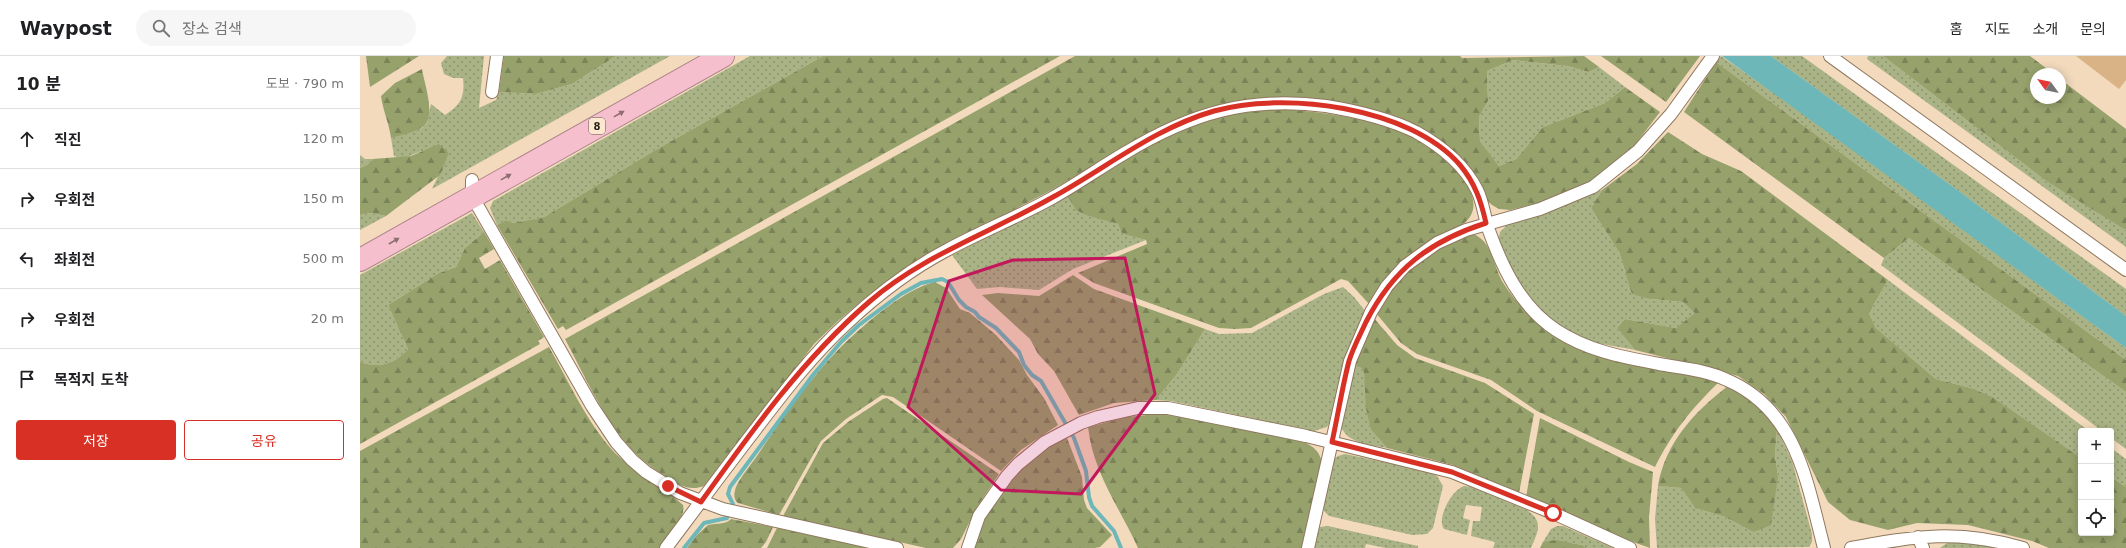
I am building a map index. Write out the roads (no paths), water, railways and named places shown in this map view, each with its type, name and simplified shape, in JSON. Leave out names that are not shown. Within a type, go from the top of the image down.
[{"type":"highway","name":"8","points":[[360,260],[472,188],[693,56]]},
{"type":"highway","name":"8","points":[[360,242],[472,188],[723,56]]},
{"type":"street","points":[[492,92],[497,56]]},
{"type":"street","points":[[1308,548],[1350,361],[1371,312],[1387,286],[1405,266],[1437,243],[1486,223],[1540,209],[1592,187],[1638,151],[1671,114],[1713,56]]},
{"type":"street","points":[[1830,56],[2126,270]]},
{"type":"street","points":[[666,548],[784,392],[821,348],[881,293],[944,252],[1052,198],[1146,141],[1201,116],[1222,109],[1256,103],[1284,103],[1336,108],[1399,124],[1429,140],[1460,164],[1478,192],[1486,223],[1496,249],[1514,286],[1536,314],[1558,331],[1598,351],[1726,379],[1747,391],[1767,406],[1781,424],[1801,460],[1824,548]]},
{"type":"street","points":[[472,188],[592,406],[616,442],[632,460],[646,472],[680,493],[723,509],[897,548]]},
{"type":"street","points":[[968,548],[979,516],[1007,476],[1032,451],[1074,427],[1116,412],[1138,408],[1168,408],[1332,442],[1452,472],[1553,513],[1630,548]]},
{"type":"street","points":[[1851,548],[1969,536],[2023,548]]},
{"type":"water","points":[[1722,56],[1771,56],[1963,194],[2126,316],[2126,348]]},
{"type":"waterway","points":[[684,548],[704,523],[727,518],[733,504],[728,494],[730,487],[813,375],[841,342],[859,325],[901,294],[921,283],[942,279],[948,282],[959,300],[966,307],[996,328],[1019,352],[1024,365],[1032,375],[1041,381],[1074,438],[1086,471],[1089,497],[1092,506],[1114,531],[1121,548]]}]
